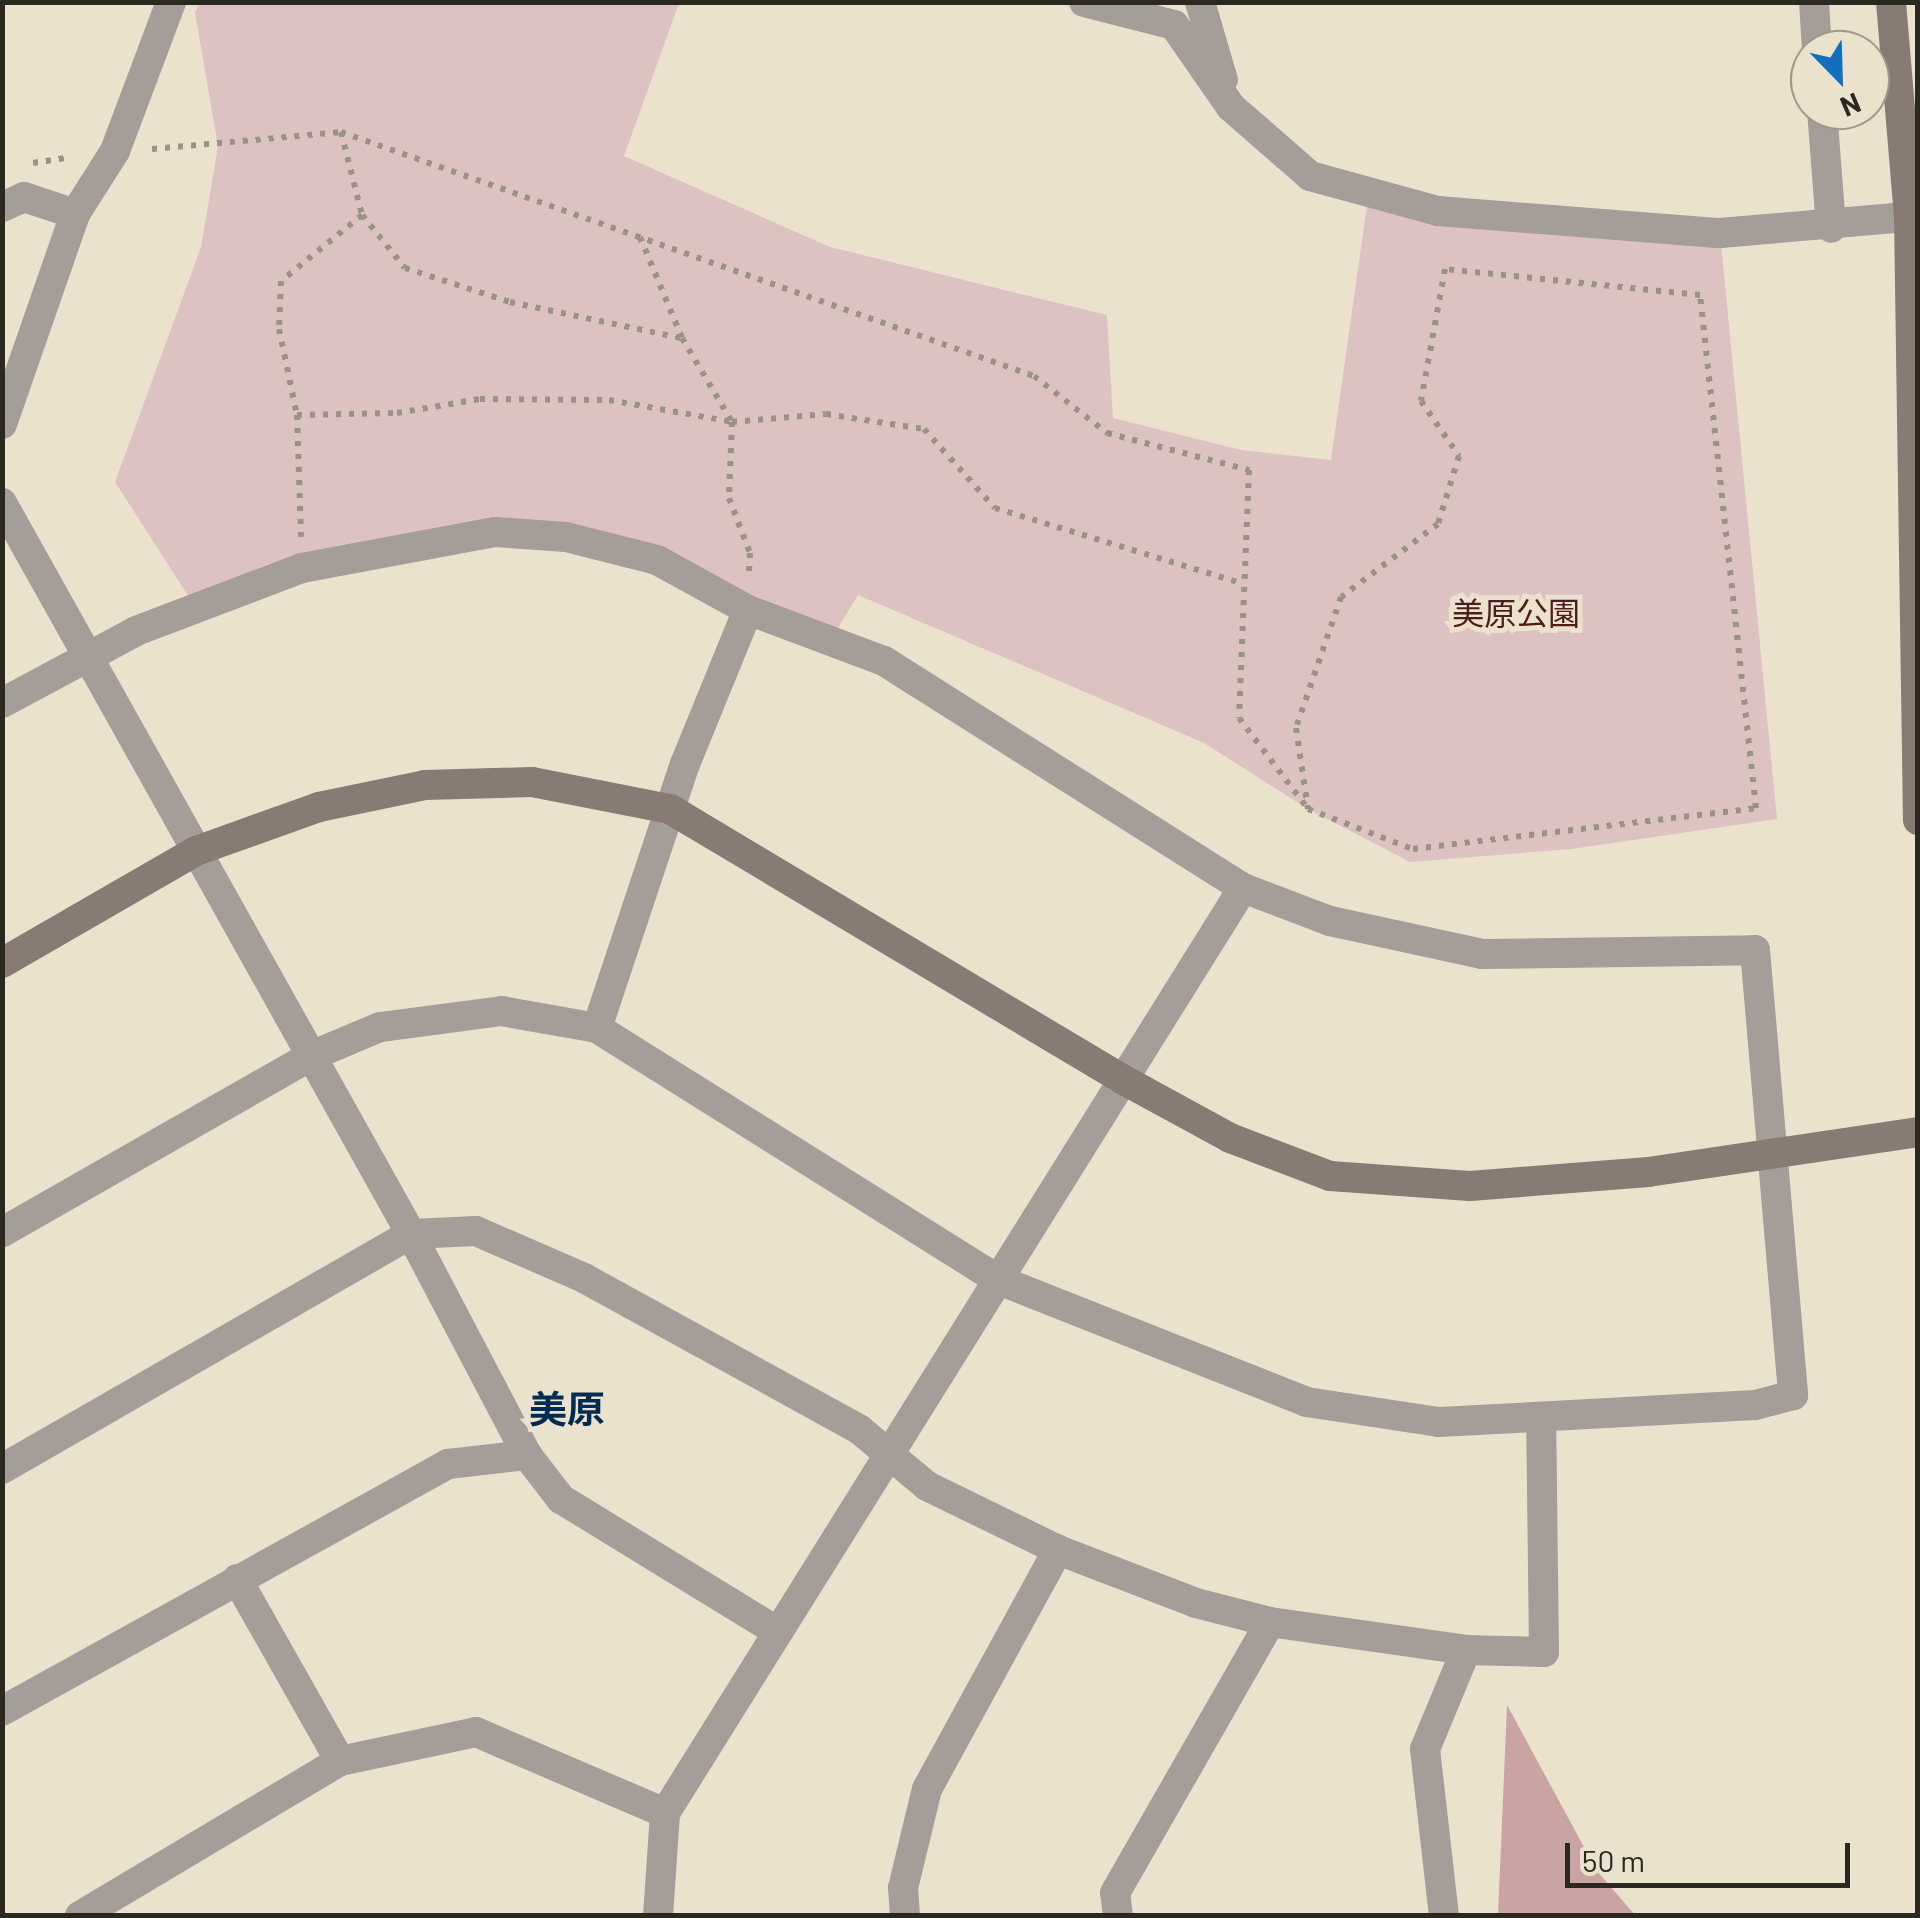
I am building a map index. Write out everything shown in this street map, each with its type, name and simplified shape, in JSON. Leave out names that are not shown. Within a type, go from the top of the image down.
[{"type":"street","points":[[2,424],[75,214],[114,150],[171,2]]},
{"type":"street","points":[[1084,2],[1174,25],[1231,106],[1310,176],[1438,211],[1720,233],[1831,228],[1913,216]]},
{"type":"street","points":[[1200,2],[1231,106]]},
{"type":"street","points":[[1814,2],[1816,30]]},
{"type":"street","points":[[1891,2],[1913,216],[1918,820]]},
{"type":"street","points":[[1824,130],[1831,228]]},
{"type":"street","points":[[2,207],[24,197],[75,214]]},
{"type":"street","points":[[2,503],[412,1234],[527,1455],[561,1500],[776,1631]]},
{"type":"street","points":[[2,703],[88,655],[302,568],[495,532],[566,537],[657,560],[748,610],[884,661],[1243,888],[1330,921],[1482,954],[1755,950],[1793,1395],[1755,1404],[1439,1422],[1307,1402],[997,1279],[597,1028],[502,1012],[380,1027],[311,1056],[2,1232]]},
{"type":"street","points":[[597,1028],[670,809],[748,610]]},
{"type":"street","points":[[2,963],[196,852],[318,807],[425,786],[532,782],[670,809],[1122,1079],[1230,1138],[1330,1176],[1470,1186],[1648,1172],[1774,1150],[1918,1132]]},
{"type":"street","points":[[658,1916],[665,1813],[1243,888]]},
{"type":"street","points":[[2,1470],[412,1234],[476,1231],[584,1278],[860,1430],[926,1486],[1058,1550],[1196,1603],[1270,1622],[1466,1650],[1544,1652],[1541,1418]]},
{"type":"street","points":[[2,1711],[448,1464],[527,1455]]},
{"type":"street","points":[[905,1916],[902,1888],[927,1789],[1058,1550]]},
{"type":"street","points":[[237,1579],[340,1762]]},
{"type":"street","points":[[1118,1916],[1116,1893],[1270,1622]]},
{"type":"street","points":[[1444,1916],[1426,1749],[1466,1650]]},
{"type":"street","points":[[80,1916],[340,1762],[476,1732],[665,1813]]},
{"type":"path","points":[[341,132],[362,216],[405,268],[510,302],[682,338]]},
{"type":"path","points":[[24,164],[114,150],[341,132],[1034,376],[1107,434],[1250,470],[1239,718],[1308,809],[1413,849],[1756,808],[1700,296],[1445,269],[1421,402],[1460,456],[1438,524],[1341,597],[1296,728],[1308,809]]},
{"type":"path","points":[[302,568],[297,416],[279,329],[281,281],[362,216]]},
{"type":"path","points":[[640,237],[682,338],[732,422],[729,498],[750,554],[748,610]]},
{"type":"path","points":[[297,416],[397,413],[480,399],[610,400],[732,422],[826,414],[924,429],[995,508],[1243,584]]},
{"type":"green space","name":"美原公園","points":[[199,3],[679,3],[624,156],[830,247],[1107,315],[1113,418],[1241,450],[1331,460],[1367,205],[1720,233],[1777,819],[1572,849],[1410,862],[1308,809],[1204,743],[858,595],[830,641],[657,560],[495,532],[196,608],[115,482],[201,247],[218,146],[195,13]]},
{"type":"shaded area","points":[[1507,1705],[1597,1871],[1635,1915],[1498,1915]]},
{"type":"district","name":"美原","points":[[567,1409]]}]
